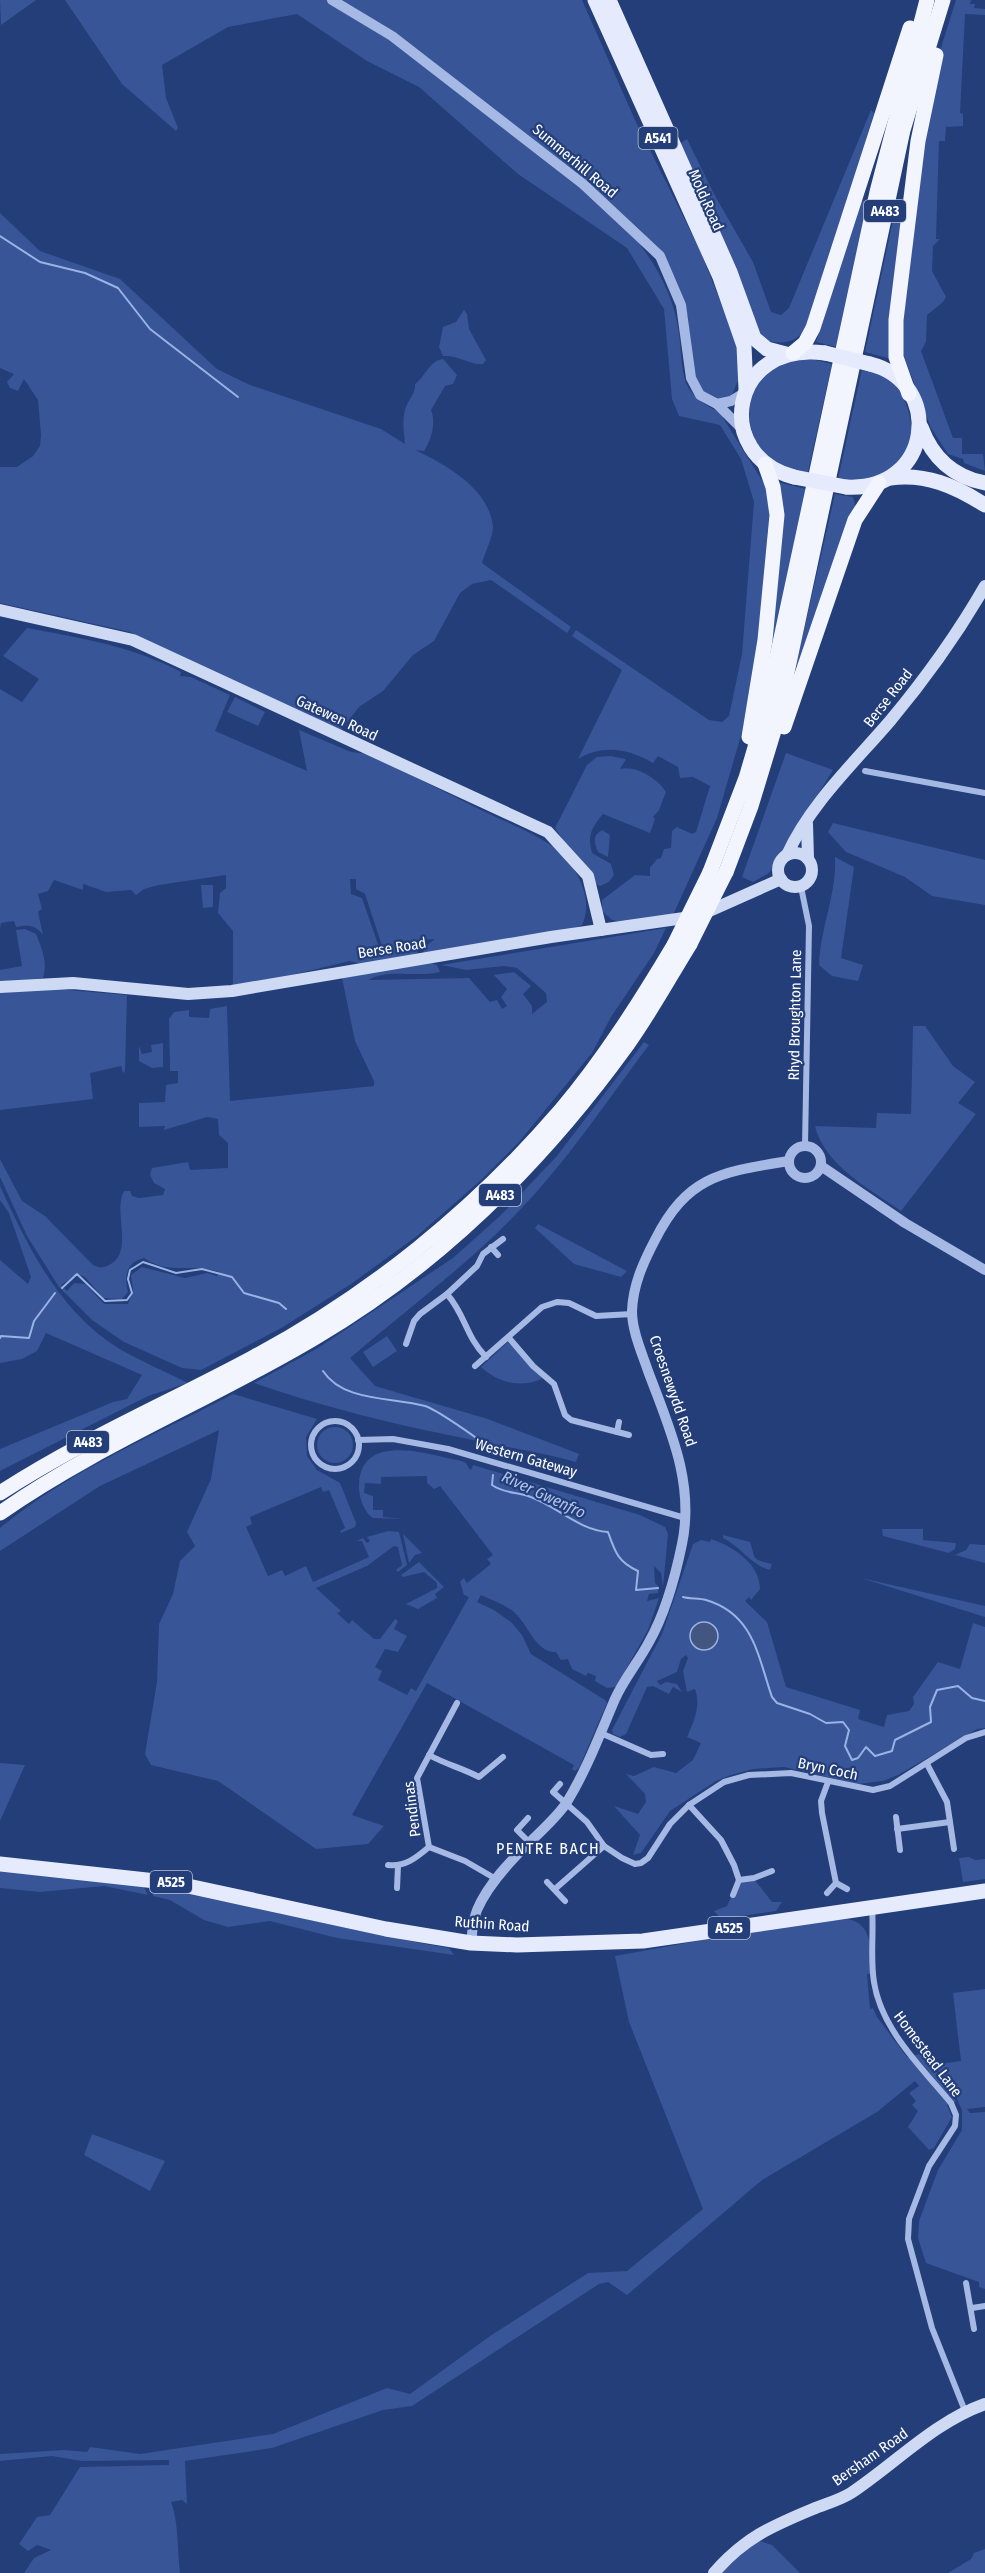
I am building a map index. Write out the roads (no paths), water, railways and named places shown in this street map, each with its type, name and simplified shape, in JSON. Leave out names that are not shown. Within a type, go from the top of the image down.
[{"type":"highway","name":"A483","points":[[789,353],[805,343],[813,328],[920,0]]},
{"type":"highway","name":"A483","points":[[0,1493],[71,1451],[229,1370],[322,1317],[394,1267],[472,1202],[513,1162],[562,1109],[631,1015],[674,945],[710,872],[746,778],[764,717],[877,192],[927,0]]},
{"type":"highway","name":"A483","points":[[751,806],[776,724],[795,644],[903,130],[943,0]]},
{"type":"highway","name":"A483","points":[[909,394],[896,357],[896,320],[925,100],[952,0]]},
{"type":"highway","name":"A483","points":[[746,778],[748,741],[765,640],[777,515],[774,488],[765,464]]},
{"type":"highway","name":"A483","points":[[0,1513],[53,1478],[245,1377],[317,1336],[375,1299],[441,1248],[491,1204],[546,1148],[628,1043],[690,944],[726,872],[751,806],[776,750],[855,520],[863,504],[884,481]]},
{"type":"main road","name":"Mold Road","points":[[595,0],[720,277],[744,346],[745,391]]},
{"type":"main road","name":"Mold Road","points":[[609,0],[730,272],[754,338],[767,349],[789,353]]},
{"type":"main road","points":[[985,483],[953,471],[942,461],[926,441],[909,394],[891,372],[870,363],[825,353],[789,353],[767,364],[745,391],[741,415],[744,431],[765,464],[778,472],[858,488],[917,476],[933,479],[985,505]]},
{"type":"main road","points":[[884,481],[908,462],[919,441],[920,424]]},
{"type":"main road","name":"Berse Road","points":[[788,855],[827,792],[854,764],[920,681],[985,586]]},
{"type":"main road","name":"Gatewen Road","points":[[0,610],[133,640],[548,832],[588,876],[601,930]]},
{"type":"main road","points":[[807,823],[808,859],[812,875],[801,886],[789,886],[780,879],[778,868],[788,855],[798,854],[808,859]]},
{"type":"main road","name":"Berse Road","points":[[0,987],[73,983],[188,994],[232,991],[698,916],[780,879]]},
{"type":"main road","name":"Ruthin Road","points":[[0,1864],[174,1883],[348,1921],[471,1943],[517,1946],[618,1943],[985,1891]]},
{"type":"main road","name":"Bersham Road","points":[[714,2573],[740,2546],[761,2531],[850,2494],[917,2442],[965,2411],[985,2404]]},
{"type":"street","name":"Summerhill Road","points":[[332,0],[392,36],[564,170],[660,256],[681,305],[691,378],[700,395],[717,404],[744,431]]},
{"type":"street","points":[[717,404],[731,401],[745,391]]},
{"type":"street","points":[[865,771],[985,793]]},
{"type":"street","name":"Rhyd Broughton Lane","points":[[801,886],[809,926],[805,1146]]},
{"type":"street","points":[[805,1146],[818,1152],[821,1166],[816,1174],[803,1178],[794,1174],[789,1161],[796,1149],[805,1146]]},
{"type":"street","name":"Croesnewydd Road","points":[[471,1943],[476,1911],[496,1880],[511,1859],[566,1804],[603,1734],[616,1698],[650,1641],[674,1580],[683,1541],[685,1518],[681,1459],[640,1347],[632,1314],[641,1269],[661,1227],[681,1199],[699,1184],[734,1170],[789,1161]]},
{"type":"street","points":[[821,1166],[945,1248],[985,1270]]},
{"type":"street","points":[[406,1344],[410,1330],[420,1314],[447,1294],[477,1266],[483,1254],[502,1239]]},
{"type":"street","points":[[491,1247],[498,1255]]},
{"type":"street","points":[[447,1294],[458,1307],[468,1336],[486,1357]]},
{"type":"street","points":[[475,1366],[542,1307],[557,1302],[569,1303],[596,1316],[632,1314]]},
{"type":"street","points":[[402,1328],[410,1330]]},
{"type":"street","points":[[509,1338],[533,1366],[554,1384],[565,1415],[571,1420],[629,1435]]},
{"type":"street","points":[[329,1422],[344,1423],[350,1427],[358,1440],[354,1459],[343,1467],[328,1468],[315,1459],[312,1452],[312,1437],[322,1425],[329,1422]]},
{"type":"street","points":[[617,1432],[619,1422]]},
{"type":"street","name":"Western Gateway","points":[[358,1440],[393,1439],[448,1449],[685,1518]]},
{"type":"street","name":"Pendinas","points":[[457,1703],[417,1779],[429,1847],[465,1861],[496,1880]]},
{"type":"street","name":"Bryn Coch","points":[[566,1804],[587,1822],[604,1846],[635,1864],[641,1863],[648,1858],[669,1824],[689,1805],[724,1782],[749,1775],[791,1773],[873,1790],[890,1786],[966,1738],[985,1732]]},
{"type":"street","points":[[603,1734],[651,1755],[663,1754]]},
{"type":"street","points":[[429,1755],[447,1765],[460,1767],[479,1777],[503,1757]]},
{"type":"street","points":[[927,1764],[944,1791],[954,1849]]},
{"type":"street","points":[[828,1782],[821,1801],[836,1883]]},
{"type":"street","points":[[560,1784],[553,1792],[566,1804]]},
{"type":"street","points":[[689,1805],[721,1840],[734,1865],[739,1880],[733,1895]]},
{"type":"street","points":[[896,1816],[900,1850]]},
{"type":"street","points":[[528,1818],[517,1830],[529,1842]]},
{"type":"street","points":[[897,1829],[950,1822]]},
{"type":"street","points":[[555,1889],[604,1846]]},
{"type":"street","points":[[388,1865],[398,1866],[413,1860],[429,1847]]},
{"type":"street","points":[[397,1888],[398,1866]]},
{"type":"street","points":[[739,1880],[754,1878],[772,1871]]},
{"type":"street","points":[[547,1882],[565,1901]]},
{"type":"street","points":[[836,1883],[847,1889]]},
{"type":"street","points":[[827,1893],[836,1883]]},
{"type":"street","name":"Homestead Lane","points":[[872,1908],[873,1981],[878,2004],[888,2023],[951,2103],[956,2115],[955,2126],[929,2166],[909,2219],[908,2239],[932,2328],[965,2411]]},
{"type":"street","points":[[966,2283],[974,2329]]},
{"type":"street","points":[[972,2308],[985,2306]]},
{"type":"waterway","points":[[0,236],[40,262],[85,273],[118,288],[150,329],[238,397]]},
{"type":"waterway","name":"River Gwenfro","points":[[62,1288],[77,1274],[105,1301],[127,1300],[132,1293],[128,1279],[130,1270],[143,1262],[176,1273],[202,1269],[232,1277],[244,1293],[279,1303],[286,1309]]},
{"type":"waterway","name":"River Gwenfro","points":[[0,1338],[1,1336],[29,1338],[34,1321],[55,1293]]},
{"type":"waterway","name":"River Gwenfro","points":[[323,1371],[332,1381],[355,1393],[431,1408],[484,1444]]},
{"type":"waterway","name":"River Gwenfro","points":[[493,1475],[492,1485],[496,1488],[528,1496],[587,1527],[608,1532],[618,1556],[638,1571],[636,1590],[658,1588]]},
{"type":"waterway","name":"River Gwenfro","points":[[683,1597],[706,1600],[735,1615],[744,1626],[758,1652],[772,1697],[777,1703],[810,1714],[826,1723],[843,1722],[849,1730],[845,1746],[852,1760],[858,1758],[866,1747],[875,1756],[892,1751],[895,1740],[931,1722],[930,1707],[937,1690],[958,1686],[972,1698],[985,1701]]},
{"type":"district","name":"PENTRE BACH","points":[[548,1848]]}]
